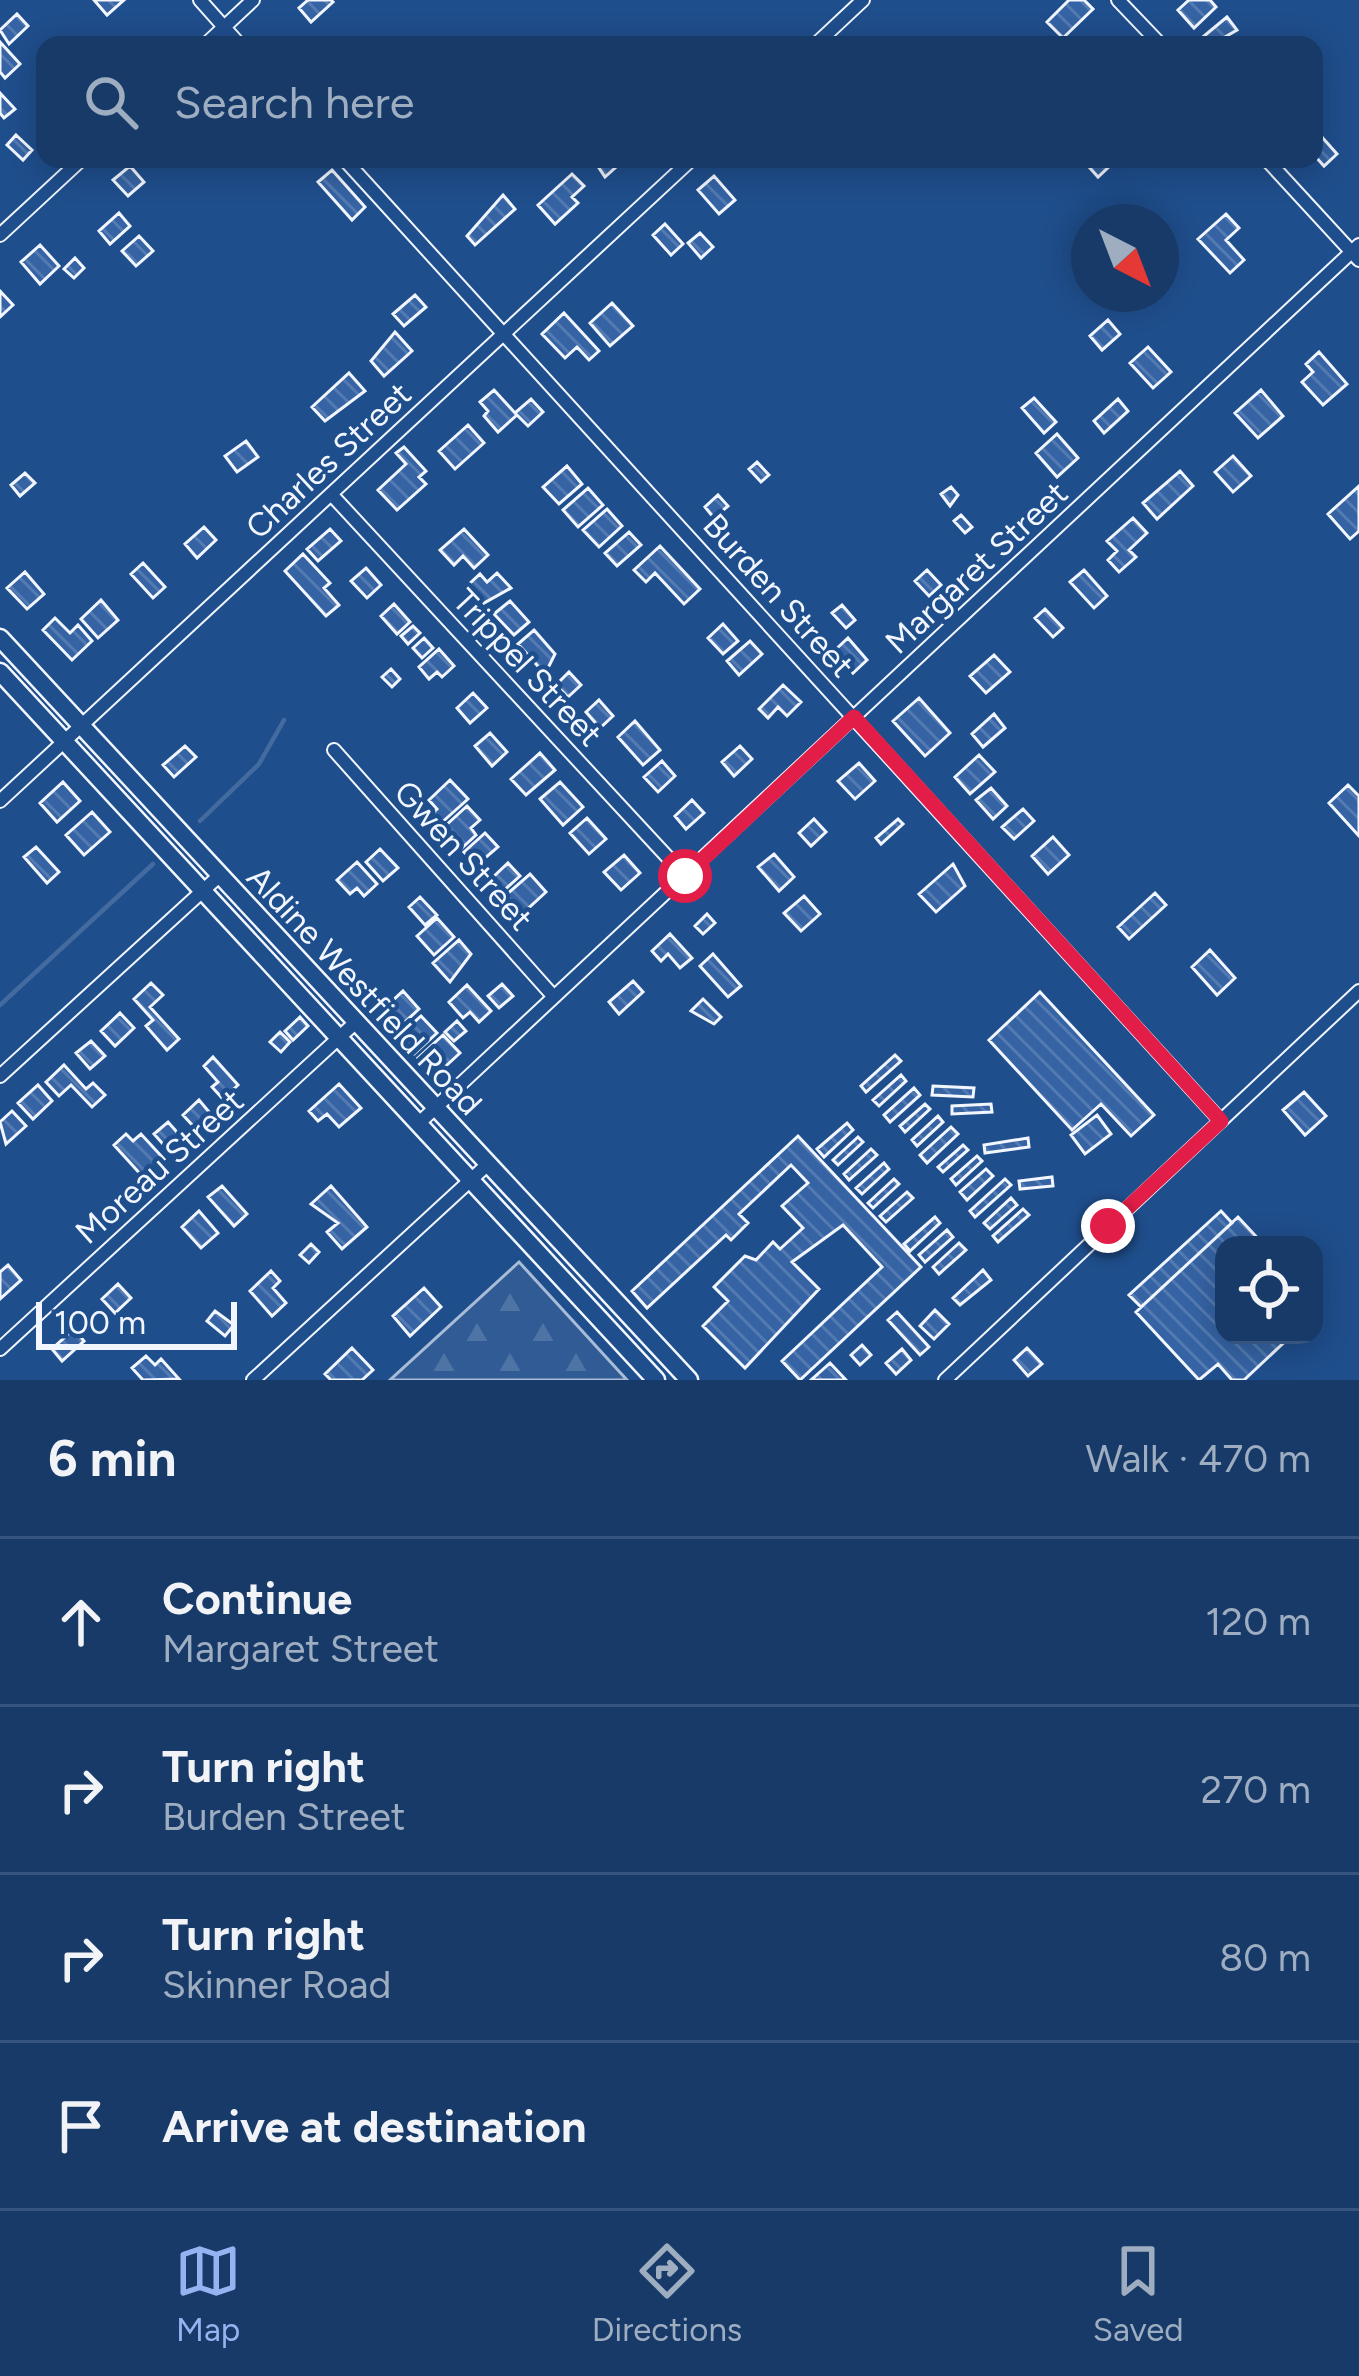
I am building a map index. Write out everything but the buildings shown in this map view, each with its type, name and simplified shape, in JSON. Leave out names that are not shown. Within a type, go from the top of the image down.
[{"type":"main road","name":"Aldine Westfield Road","points":[[0,638],[611,1302],[689,1380]]},
{"type":"main road","name":"Aldine Westfield Road","points":[[0,672],[656,1380]]},
{"type":"main road","points":[[594,1316],[611,1302]]},
{"type":"street","points":[[200,0],[232,36]]},
{"type":"street","points":[[214,36],[253,0]]},
{"type":"street","points":[[825,36],[863,0]]},
{"type":"street","points":[[1118,0],[1152,36]]},
{"type":"street","points":[[0,235],[72,168]]},
{"type":"street","name":"Burden Street","points":[[352,168],[1221,1121]]},
{"type":"street","name":"Charles Street","points":[[0,801],[682,168]]},
{"type":"street","points":[[1275,168],[1357,252]]},
{"type":"street","name":"Margaret Street","points":[[418,1124],[1357,252]]},
{"type":"street","name":"Trippel Street","points":[[331,494],[685,876]]},
{"type":"street","name":"Gwen Street","points":[[334,750],[554,997]]},
{"type":"street","points":[[0,1076],[219,876]]},
{"type":"street","points":[[945,1380],[1359,991]]},
{"type":"street","name":"Moreau Street","points":[[0,1348],[355,1023]]},
{"type":"street","points":[[253,1380],[487,1165]]},
{"type":"green space","points":[[519,1262],[627,1380],[390,1380]]},
{"type":"waterway","points":[[200,821],[259,764],[284,720]]},
{"type":"waterway","points":[[0,1005],[153,864]]},
{"type":"route","points":[[685,876],[854,717],[1221,1121],[1108,1226]]}]
